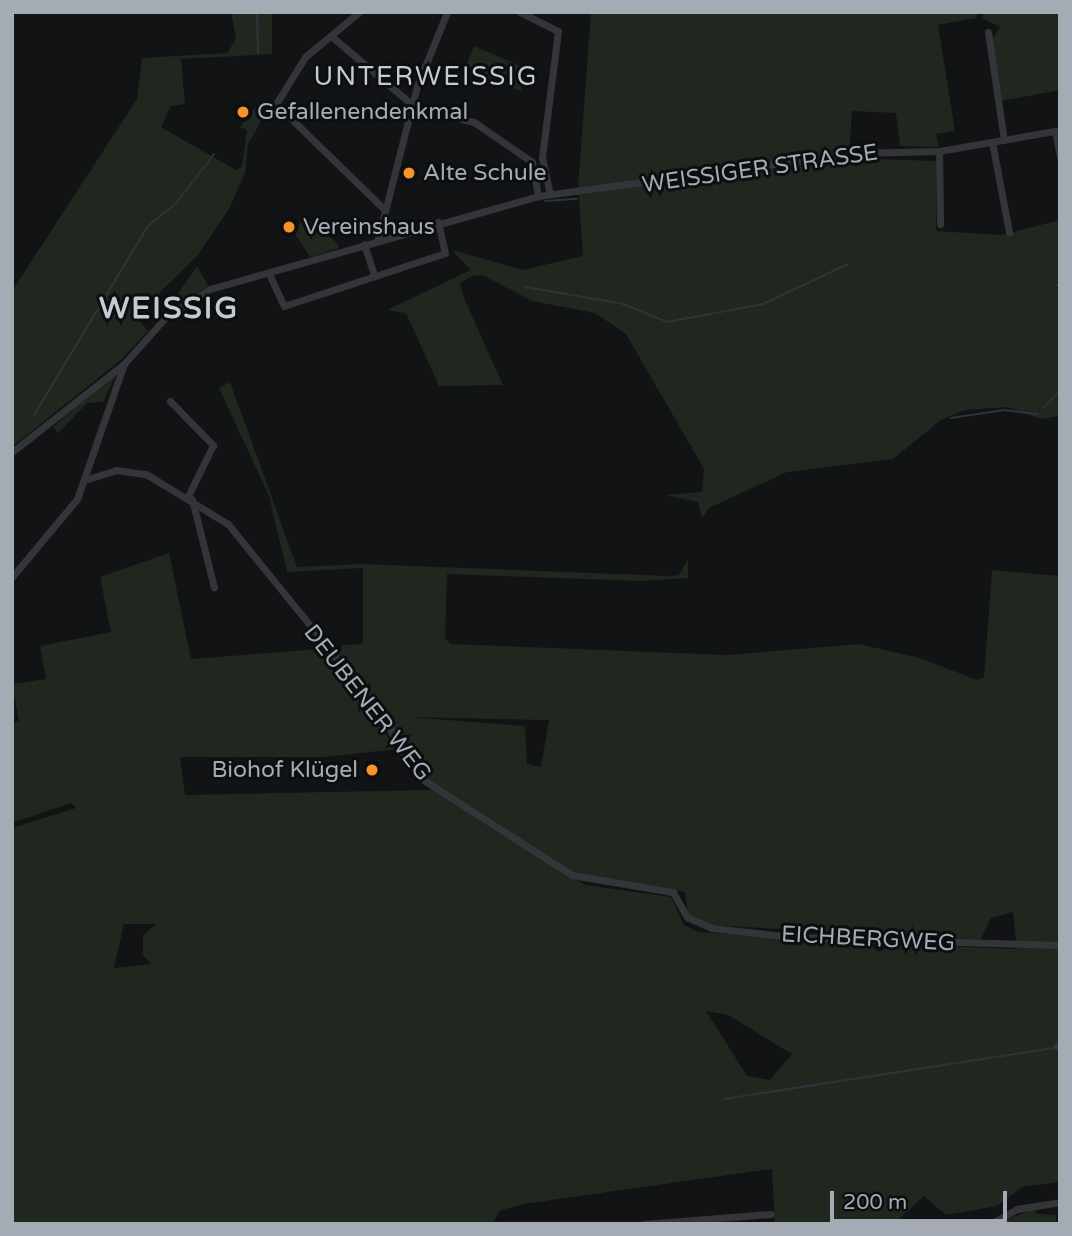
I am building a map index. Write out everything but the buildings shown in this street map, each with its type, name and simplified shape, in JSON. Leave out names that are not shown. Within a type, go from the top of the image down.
[{"type":"street","points":[[359,12],[305,57],[276,104],[383,208]]},
{"type":"street","points":[[378,239],[383,208],[412,104],[447,12]]},
{"type":"street","points":[[520,12],[558,32],[542,161],[550,194]]},
{"type":"street","points":[[988,32],[1004,140]]},
{"type":"street","points":[[331,36],[412,104],[482,125],[532,162],[542,161]]},
{"type":"street","name":"WEISSIGER STRASSE","points":[[124,364],[165,318],[210,289],[270,276],[378,239],[550,194],[854,153],[939,151],[1058,130],[1060,157]]},
{"type":"street","points":[[992,142],[1009,232]]},
{"type":"street","points":[[939,151],[940,224]]},
{"type":"street","points":[[532,162],[538,197]]},
{"type":"street","points":[[270,276],[282,307],[445,253],[438,222]]},
{"type":"street","points":[[364,244],[374,275]]},
{"type":"street","points":[[12,452],[124,364]]},
{"type":"street","points":[[12,577],[70,510],[84,480],[124,364]]},
{"type":"street","points":[[170,401],[213,444],[190,497],[214,587]]},
{"type":"street","name":"DEUBENER WEG","points":[[84,480],[130,470],[190,497],[228,524],[378,709],[425,782],[572,875],[673,892],[684,911]]},
{"type":"street","name":"EICHBERGWEG","points":[[684,911],[697,925],[792,937],[1060,945]]},
{"type":"street","points":[[990,1224],[1017,1209],[1060,1202]]},
{"type":"street","points":[[643,1224],[752,1219],[771,1214]]},
{"type":"shaded area","points":[[231,12],[272,12],[272,54],[181,59],[185,104],[171,106],[161,127],[236,170],[242,166],[247,130],[240,127],[256,106],[269,107],[248,144],[245,173],[229,209],[198,255],[135,317],[148,331],[122,359],[12,447],[12,291],[137,99],[142,58],[227,53],[236,39]]},
{"type":"shaded area","points":[[591,12],[976,12],[977,18],[938,25],[955,131],[936,134],[939,147],[900,146],[896,113],[852,111],[849,158],[936,161],[936,231],[1001,235],[1060,220],[1060,416],[1041,419],[1008,407],[965,410],[941,420],[893,459],[787,472],[709,508],[702,518],[698,502],[665,495],[702,492],[704,469],[626,334],[595,313],[532,301],[482,275],[472,276],[460,283],[463,296],[503,385],[439,386],[406,313],[387,310],[471,270],[452,250],[523,270],[583,256],[578,187]]},
{"type":"shaded area","points":[[984,12],[1060,12],[1060,90],[1002,101],[989,44],[1000,27],[982,18]]},
{"type":"shaded area","points":[[474,46],[525,68],[521,91],[464,70]]},
{"type":"shaded area","points":[[306,217],[337,243],[339,248],[310,257],[293,231]]},
{"type":"shaded area","points":[[197,266],[208,286],[164,314]]},
{"type":"shaded area","points":[[118,371],[103,402],[87,403],[58,433],[53,427]]},
{"type":"shaded area","points":[[230,382],[297,567],[362,564],[669,576],[679,575],[688,559],[688,578],[641,581],[447,574],[445,638],[451,644],[727,655],[859,644],[920,658],[977,680],[984,677],[992,570],[1060,576],[1060,1182],[1022,1187],[997,1206],[946,1215],[924,1196],[894,1224],[775,1224],[772,1169],[523,1204],[499,1211],[493,1224],[12,1224],[12,828],[76,808],[71,803],[12,823],[12,723],[19,721],[12,684],[46,679],[40,646],[111,632],[100,577],[169,553],[191,659],[320,649],[397,749],[325,757],[180,757],[185,795],[432,790],[585,885],[671,897],[684,925],[698,932],[869,943],[878,952],[894,944],[1017,949],[1013,912],[991,918],[980,940],[709,925],[688,916],[685,892],[572,872],[426,779],[338,657],[343,645],[363,644],[363,568],[287,572],[269,496],[219,388]],"holes":[[[408,717],[549,720],[541,767],[527,764],[525,726]],[[124,924],[157,924],[143,935],[143,955],[151,964],[114,968]],[[706,1011],[728,1015],[792,1054],[770,1080],[747,1076]]]},
{"type":"shaded area","points":[[1035,1208],[1036,1214],[1056,1215],[1056,1224],[996,1224]]},
{"type":"waterway","points":[[257,12],[258,52]]},
{"type":"waterway","points":[[34,415],[148,226],[176,203],[214,154]]},
{"type":"waterway","points":[[545,201],[577,199]]},
{"type":"waterway","points":[[525,287],[623,304],[667,322],[763,304],[848,264]]},
{"type":"waterway","points":[[1043,408],[1060,391]]},
{"type":"waterway","points":[[951,418],[1004,410],[1038,414]]},
{"type":"waterway","points":[[329,655],[337,664]]},
{"type":"waterway","points":[[382,721],[402,755]]},
{"type":"waterway","points":[[724,1099],[1054,1048]]},
{"type":"place","name":"Gefallenendenkmal","points":[[243,112]]},
{"type":"place","name":"Alte Schule","points":[[409,173]]},
{"type":"place","name":"Vereinshaus","points":[[289,227]]},
{"type":"place","name":"Biohof Klügel","points":[[372,770]]},
{"type":"district","name":"UNTERWEISSIG","points":[[426,77]]},
{"type":"district","name":"WEISSIG","points":[[169,309]]}]
